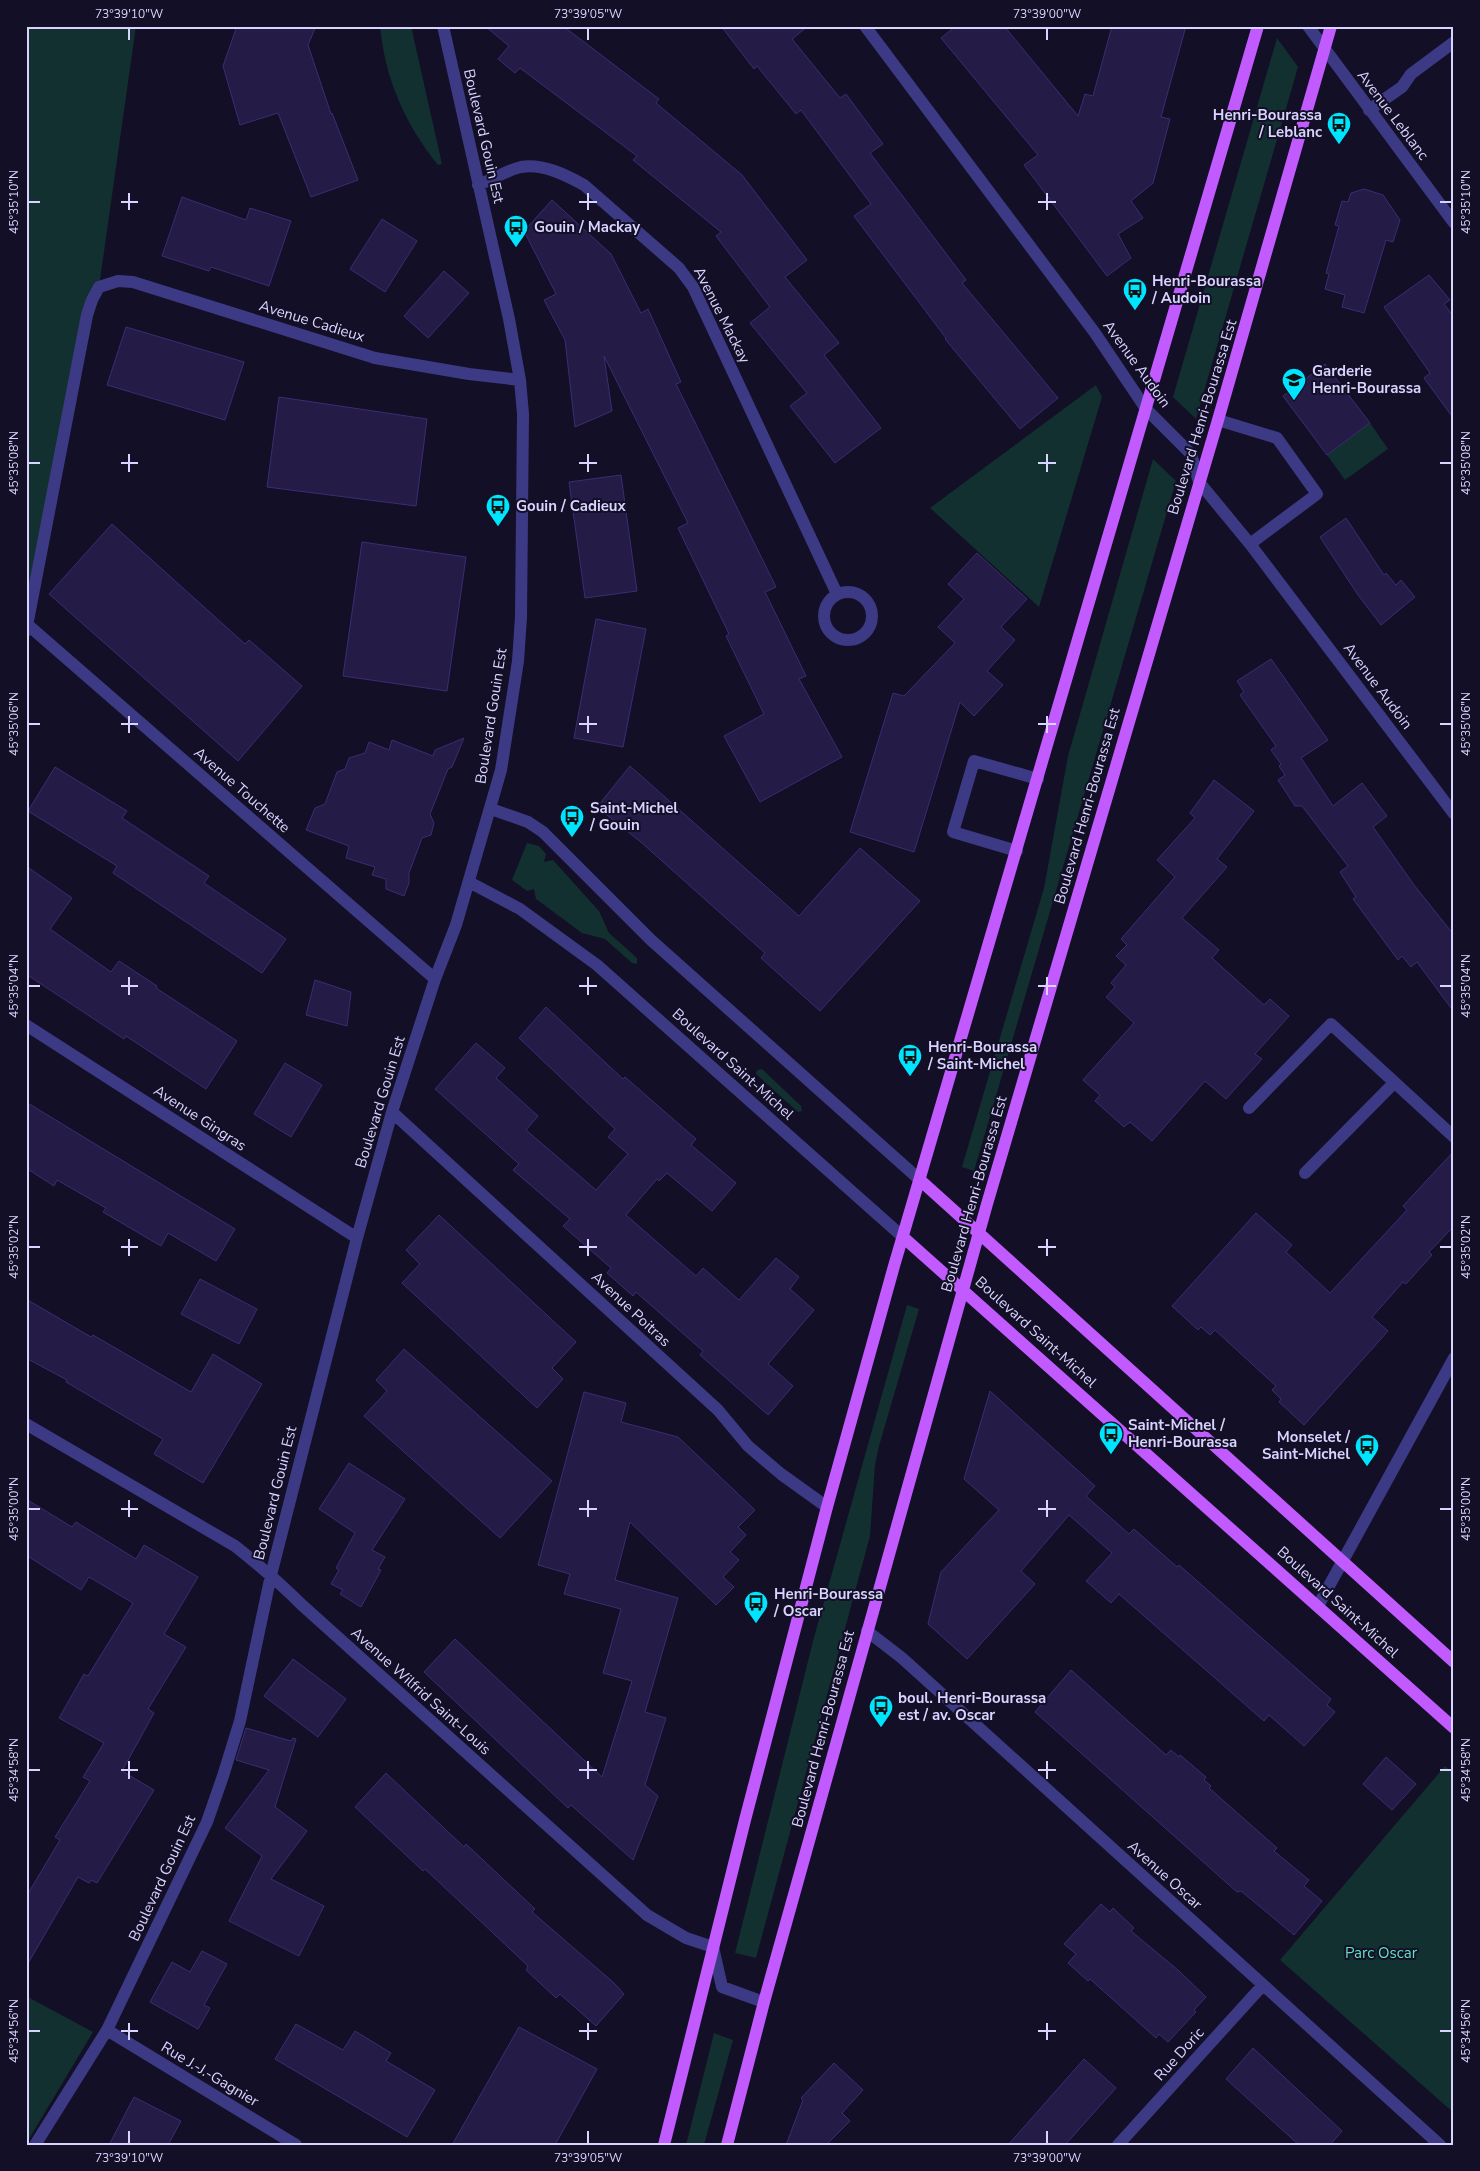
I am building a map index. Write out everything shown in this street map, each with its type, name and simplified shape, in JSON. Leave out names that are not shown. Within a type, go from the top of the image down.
[{"type":"main road","points":[[664,2145],[713,1947],[827,1507],[903,1237],[1258,26]]},
{"type":"main road","name":"Boulevard Henri-Bourassa Est","points":[[727,2145],[764,2002],[979,1233],[1332,26]]},
{"type":"main road","points":[[920,1180],[1454,1662]]},
{"type":"main road","name":"Boulevard Saint-Michel","points":[[903,1237],[964,1289],[1454,1728]]},
{"type":"street","name":"Boulevard Gouin Est","points":[[35,2145],[107,2030],[207,1822],[240,1720],[271,1575],[357,1238],[392,1112],[435,980],[456,925],[501,770],[518,661],[522,617],[523,414],[520,380],[509,319],[443,26]]},
{"type":"street","name":"Avenue Audoin","points":[[865,26],[1095,333],[1146,409],[1192,454],[1199,482],[1250,544],[1454,814]]},
{"type":"street","name":"Avenue Leblanc","points":[[1308,26],[1454,223]]},
{"type":"street","points":[[1369,110],[1402,87],[1411,74],[1454,42]]},
{"type":"street","name":"Avenue Mackay","points":[[478,185],[522,167],[537,168],[568,176],[584,185],[679,268],[693,287],[837,594]]},
{"type":"street","name":"Avenue Cadieux","points":[[27,628],[87,315],[99,287],[118,281],[133,282],[375,358],[469,374],[520,380]]},
{"type":"street","points":[[1218,420],[1277,438],[1317,494],[1250,544]]},
{"type":"street","name":"Avenue Touchette","points":[[27,628],[435,980]]},
{"type":"street","points":[[1017,850],[953,832],[974,761],[1038,779]]},
{"type":"street","points":[[491,809],[528,822],[543,832],[646,936],[920,1180]]},
{"type":"street","name":"Boulevard Saint-Michel","points":[[469,882],[520,909],[597,965],[903,1237]]},
{"type":"street","points":[[1249,1108],[1331,1024],[1454,1137]]},
{"type":"street","name":"Avenue Gingras","points":[[26,1025],[357,1238]]},
{"type":"street","points":[[1305,1173],[1394,1082]]},
{"type":"street","name":"Avenue Poitras","points":[[392,1112],[718,1410],[748,1446],[781,1474],[827,1507]]},
{"type":"street","points":[[1318,1606],[1454,1358]]},
{"type":"street","name":"Avenue Wilfrid Saint-Louis","points":[[26,1424],[235,1546],[271,1575],[309,1612],[647,1915],[686,1938],[713,1947]]},
{"type":"street","name":"Avenue Oscar","points":[[867,1631],[902,1658],[1440,2145]]},
{"type":"street","points":[[713,1947],[722,1987],[764,2002]]},
{"type":"street","name":"Rue Doric","points":[[1118,2145],[1263,1984]]},
{"type":"street","name":"Rue J.-J.-Gagnier","points":[[107,2030],[296,2145]]},
{"type":"green space","points":[[26,26],[136,26],[99,287],[26,643]]},
{"type":"green space","points":[[380,26],[411,26],[442,164],[438,165],[426,149],[398,100],[387,64]]},
{"type":"green space","points":[[1277,38],[1298,67],[1196,419],[1173,397]]},
{"type":"green space","points":[[1096,385],[1102,397],[1039,607],[930,508]]},
{"type":"green space","points":[[1370,423],[1388,449],[1345,480],[1327,455]]},
{"type":"green space","points":[[1153,459],[1176,481],[974,1171],[962,1167],[1044,888],[1068,756]]},
{"type":"green space","points":[[527,843],[539,846],[546,854],[544,862],[553,860],[599,911],[609,933],[637,958],[637,964],[632,963],[605,939],[582,933],[536,899],[534,889],[527,891],[512,880]]},
{"type":"green space","points":[[762,1069],[801,1106],[802,1111],[798,1112],[756,1074],[757,1070]]},
{"type":"green space","points":[[907,1305],[919,1309],[879,1446],[875,1465],[870,1536],[756,1958],[735,1953],[813,1641]]},
{"type":"green space","name":"Parc Oscar","points":[[1445,1766],[1454,1774],[1454,2113],[1280,1960]]},
{"type":"green space","points":[[26,1996],[93,2032],[26,2144]]},
{"type":"green space","points":[[714,2033],[733,2040],[704,2145],[686,2145]]},
{"type":"building","points":[[237,26],[316,26],[308,45],[331,114],[358,180],[311,197],[278,113],[240,125],[223,66]]},
{"type":"building","points":[[485,26],[563,26],[659,99],[656,103],[742,175],[807,260],[785,277],[839,343],[824,355],[881,428],[835,463],[790,406],[807,393],[750,323],[770,307],[716,236],[721,232],[633,160],[637,156],[520,68],[515,73],[498,59],[509,46]]},
{"type":"building","points":[[721,26],[808,26],[792,39],[840,98],[846,94],[883,144],[870,153],[966,280],[962,283],[1058,398],[1020,429],[945,339],[854,216],[871,204],[801,110],[796,114],[757,66],[754,69]]},
{"type":"building","points":[[956,26],[1004,26],[1078,116],[1085,94],[1093,96],[1112,26],[1186,26],[1161,117],[1170,119],[1153,183],[1131,201],[1143,218],[1118,234],[1131,258],[1107,276],[1024,165],[1038,155],[941,38]]},
{"type":"building","points":[[1364,189],[1383,195],[1400,220],[1393,242],[1386,240],[1364,313],[1342,307],[1345,295],[1325,289],[1329,274],[1326,273],[1339,226],[1335,225],[1342,201],[1348,202],[1351,193]]},
{"type":"building","points":[[182,197],[246,220],[250,208],[291,221],[269,286],[211,267],[209,271],[162,256]]},
{"type":"building","points":[[552,200],[611,254],[641,313],[648,309],[681,382],[676,384],[776,587],[765,592],[806,676],[799,679],[842,757],[760,802],[724,736],[764,714],[726,636],[729,634],[678,528],[688,523],[604,356],[612,411],[575,427],[565,340],[544,300],[556,294],[524,231]]},
{"type":"building","points":[[382,219],[417,241],[385,292],[350,269]]},
{"type":"building","points":[[444,271],[469,293],[428,338],[404,316]]},
{"type":"building","points":[[1429,275],[1450,300],[1444,304],[1454,317],[1454,419],[1424,378],[1430,373],[1384,307]]},
{"type":"building","points":[[126,327],[244,362],[225,420],[107,385]]},
{"type":"building","points":[[1325,364],[1370,423],[1327,455],[1283,396]]},
{"type":"building","points":[[279,397],[427,419],[416,506],[267,487]]},
{"type":"building","points":[[621,475],[637,591],[585,598],[569,482]]},
{"type":"building","points":[[1346,518],[1384,575],[1386,573],[1396,585],[1401,580],[1415,597],[1381,625],[1358,595],[1320,537]]},
{"type":"building","points":[[112,524],[245,644],[249,640],[302,686],[238,761],[49,594]]},
{"type":"building","points":[[362,542],[466,557],[447,691],[343,676]]},
{"type":"building","points":[[977,553],[1027,599],[1001,627],[1015,640],[987,671],[1003,685],[974,716],[960,702],[914,852],[850,832],[893,693],[904,696],[955,643],[938,627],[964,599],[948,584]]},
{"type":"building","points":[[596,619],[646,629],[623,747],[574,738]]},
{"type":"building","points":[[1271,659],[1328,740],[1301,758],[1333,806],[1362,783],[1387,816],[1373,827],[1414,885],[1454,935],[1454,1012],[1417,962],[1411,967],[1402,956],[1398,960],[1353,899],[1356,897],[1340,872],[1348,866],[1302,806],[1295,806],[1278,780],[1285,775],[1279,766],[1281,764],[1271,750],[1276,746],[1240,695],[1244,692],[1237,681]]},
{"type":"building","points":[[464,738],[452,767],[448,769],[430,814],[434,823],[431,835],[422,838],[409,873],[409,883],[404,896],[386,889],[386,879],[372,875],[375,867],[346,858],[349,846],[306,830],[315,808],[325,804],[337,772],[345,769],[349,758],[365,753],[369,742],[389,750],[392,740],[433,756],[435,750]]},
{"type":"building","points":[[630,766],[799,916],[860,848],[920,901],[820,1011],[761,958],[765,953],[642,843],[597,807]]},
{"type":"building","points":[[55,767],[127,811],[122,818],[209,876],[204,883],[286,939],[262,973],[113,873],[117,866],[28,811]]},
{"type":"building","points":[[1214,780],[1254,811],[1217,859],[1227,867],[1182,918],[1219,950],[1212,958],[1264,1005],[1270,999],[1289,1016],[1255,1054],[1262,1059],[1226,1099],[1205,1081],[1152,1141],[1130,1122],[1124,1127],[1095,1101],[1100,1095],[1083,1080],[1134,1023],[1106,997],[1115,987],[1111,983],[1126,965],[1116,956],[1127,945],[1121,939],[1175,877],[1157,860],[1195,818],[1190,813]]},
{"type":"building","points":[[26,866],[72,898],[50,929],[111,972],[119,961],[157,986],[156,988],[237,1041],[206,1089],[126,1036],[124,1039],[26,974]]},
{"type":"building","points":[[315,980],[351,992],[347,1026],[306,1015]]},
{"type":"building","points":[[546,1007],[623,1079],[625,1077],[696,1139],[691,1145],[736,1183],[712,1211],[667,1173],[659,1181],[657,1179],[626,1215],[696,1276],[703,1268],[739,1300],[776,1258],[799,1277],[790,1289],[814,1310],[768,1364],[793,1386],[768,1415],[700,1355],[703,1351],[636,1292],[633,1296],[607,1273],[611,1268],[563,1226],[570,1219],[513,1170],[519,1164],[435,1089],[476,1043],[505,1068],[496,1078],[538,1116],[526,1130],[596,1190],[628,1154],[608,1137],[615,1129],[519,1038]]},
{"type":"building","points":[[285,1063],[322,1085],[291,1137],[254,1114]]},
{"type":"building","points":[[26,1102],[235,1229],[216,1261],[168,1233],[161,1246],[103,1212],[106,1208],[57,1180],[54,1186],[26,1168]]},
{"type":"building","points":[[1454,1151],[1454,1226],[1429,1252],[1432,1255],[1406,1284],[1403,1282],[1372,1317],[1388,1331],[1304,1425],[1279,1402],[1281,1399],[1272,1390],[1276,1386],[1215,1330],[1210,1335],[1201,1327],[1198,1330],[1172,1306],[1256,1213],[1292,1245],[1286,1252],[1330,1293],[1407,1210],[1403,1206]]},
{"type":"building","points":[[439,1215],[576,1342],[552,1368],[563,1379],[537,1408],[402,1283],[420,1264],[406,1250]]},
{"type":"building","points":[[200,1279],[257,1309],[239,1344],[181,1314]]},
{"type":"building","points":[[26,1299],[91,1337],[93,1335],[191,1392],[213,1354],[262,1384],[203,1483],[154,1454],[163,1439],[66,1382],[67,1380],[26,1358]]},
{"type":"building","points":[[404,1349],[552,1481],[500,1538],[364,1416],[387,1391],[376,1380]]},
{"type":"building","points":[[990,1391],[1095,1486],[1086,1496],[1129,1534],[1134,1529],[1177,1567],[1179,1565],[1331,1699],[1327,1705],[1335,1712],[1304,1746],[1269,1715],[1264,1721],[1119,1594],[1111,1603],[1086,1581],[1112,1553],[1069,1515],[1021,1571],[1035,1584],[967,1659],[928,1624],[941,1572],[999,1510],[964,1479]]},
{"type":"building","points":[[584,1392],[626,1403],[621,1422],[678,1437],[755,1510],[738,1527],[746,1535],[730,1552],[739,1560],[723,1577],[734,1587],[716,1605],[630,1522],[615,1580],[678,1598],[645,1712],[666,1718],[645,1785],[658,1796],[633,1860],[571,1805],[568,1808],[424,1672],[455,1639],[602,1777],[632,1681],[603,1673],[621,1609],[564,1594],[570,1574],[538,1565]]},
{"type":"building","points":[[349,1463],[405,1499],[372,1550],[385,1557],[378,1569],[381,1570],[361,1607],[340,1594],[343,1590],[331,1584],[339,1570],[336,1568],[355,1533],[319,1509]]},
{"type":"building","points":[[26,1499],[72,1527],[76,1522],[136,1559],[144,1545],[198,1577],[164,1634],[186,1647],[148,1709],[154,1713],[122,1771],[154,1790],[97,1883],[91,1880],[89,1883],[78,1877],[26,1967],[26,1897],[60,1840],[55,1837],[90,1781],[83,1777],[104,1743],[59,1718],[84,1674],[88,1676],[133,1603],[89,1577],[81,1590],[26,1555]]},
{"type":"building","points":[[293,1659],[346,1699],[318,1737],[264,1696]]},
{"type":"building","points":[[1071,1670],[1166,1755],[1171,1750],[1179,1757],[1180,1755],[1206,1777],[1204,1780],[1211,1786],[1209,1788],[1277,1848],[1274,1851],[1309,1880],[1304,1886],[1322,1901],[1294,1935],[1241,1891],[1237,1892],[1035,1712]]},
{"type":"building","points":[[246,1728],[291,1741],[293,1738],[296,1739],[275,1807],[307,1831],[271,1879],[324,1906],[299,1956],[229,1921],[262,1856],[225,1828],[269,1770],[236,1760]]},
{"type":"building","points":[[1386,1757],[1416,1784],[1392,1810],[1363,1784]]},
{"type":"building","points":[[386,1773],[464,1847],[466,1844],[535,1909],[532,1912],[614,1983],[624,1994],[596,2026],[560,1994],[556,1998],[526,1970],[527,1965],[425,1869],[423,1871],[355,1807]]},
{"type":"building","points":[[1101,1904],[1110,1912],[1113,1908],[1134,1928],[1131,1931],[1179,1971],[1206,1997],[1194,2010],[1196,2012],[1168,2042],[1159,2034],[1156,2038],[1090,1979],[1088,1981],[1068,1963],[1076,1954],[1064,1944]]},
{"type":"building","points":[[202,1951],[227,1964],[204,2005],[210,2008],[198,2029],[150,2002],[172,1962],[190,1972]]},
{"type":"building","points":[[296,2024],[343,2050],[355,2031],[391,2053],[386,2061],[435,2090],[407,2137],[275,2059]]},
{"type":"building","points":[[519,2027],[597,2069],[555,2145],[452,2145]]},
{"type":"building","points":[[1253,2048],[1342,2131],[1330,2145],[1299,2145],[1226,2079]]},
{"type":"building","points":[[1084,2059],[1116,2088],[1065,2145],[1008,2145]]},
{"type":"building","points":[[834,2063],[863,2090],[842,2113],[850,2121],[826,2145],[786,2145],[803,2100],[801,2098]]},
{"type":"building","points":[[134,2097],[181,2121],[168,2145],[109,2145]]},
{"type":"place","name":"Henri-Bourassa / Leblanc","points":[[1339,145]]},
{"type":"place","name":"Gouin / Mackay","points":[[516,248]]},
{"type":"place","name":"Henri-Bourassa / Audoin","points":[[1135,311]]},
{"type":"place","name":"Garderie Henri-Bourassa","points":[[1294,401]]},
{"type":"place","name":"Gouin / Cadieux","points":[[498,527]]},
{"type":"place","name":"Saint-Michel / Gouin","points":[[572,838]]},
{"type":"place","name":"Henri-Bourassa / Saint-Michel","points":[[910,1077]]},
{"type":"place","name":"Saint-Michel / Henri-Bourassa","points":[[1111,1455]]},
{"type":"place","name":"Monselet / Saint-Michel","points":[[1367,1467]]},
{"type":"place","name":"Henri-Bourassa / Oscar","points":[[756,1624]]},
{"type":"place","name":"boul. Henri-Bourassa est / av. Oscar","points":[[881,1728]]}]
